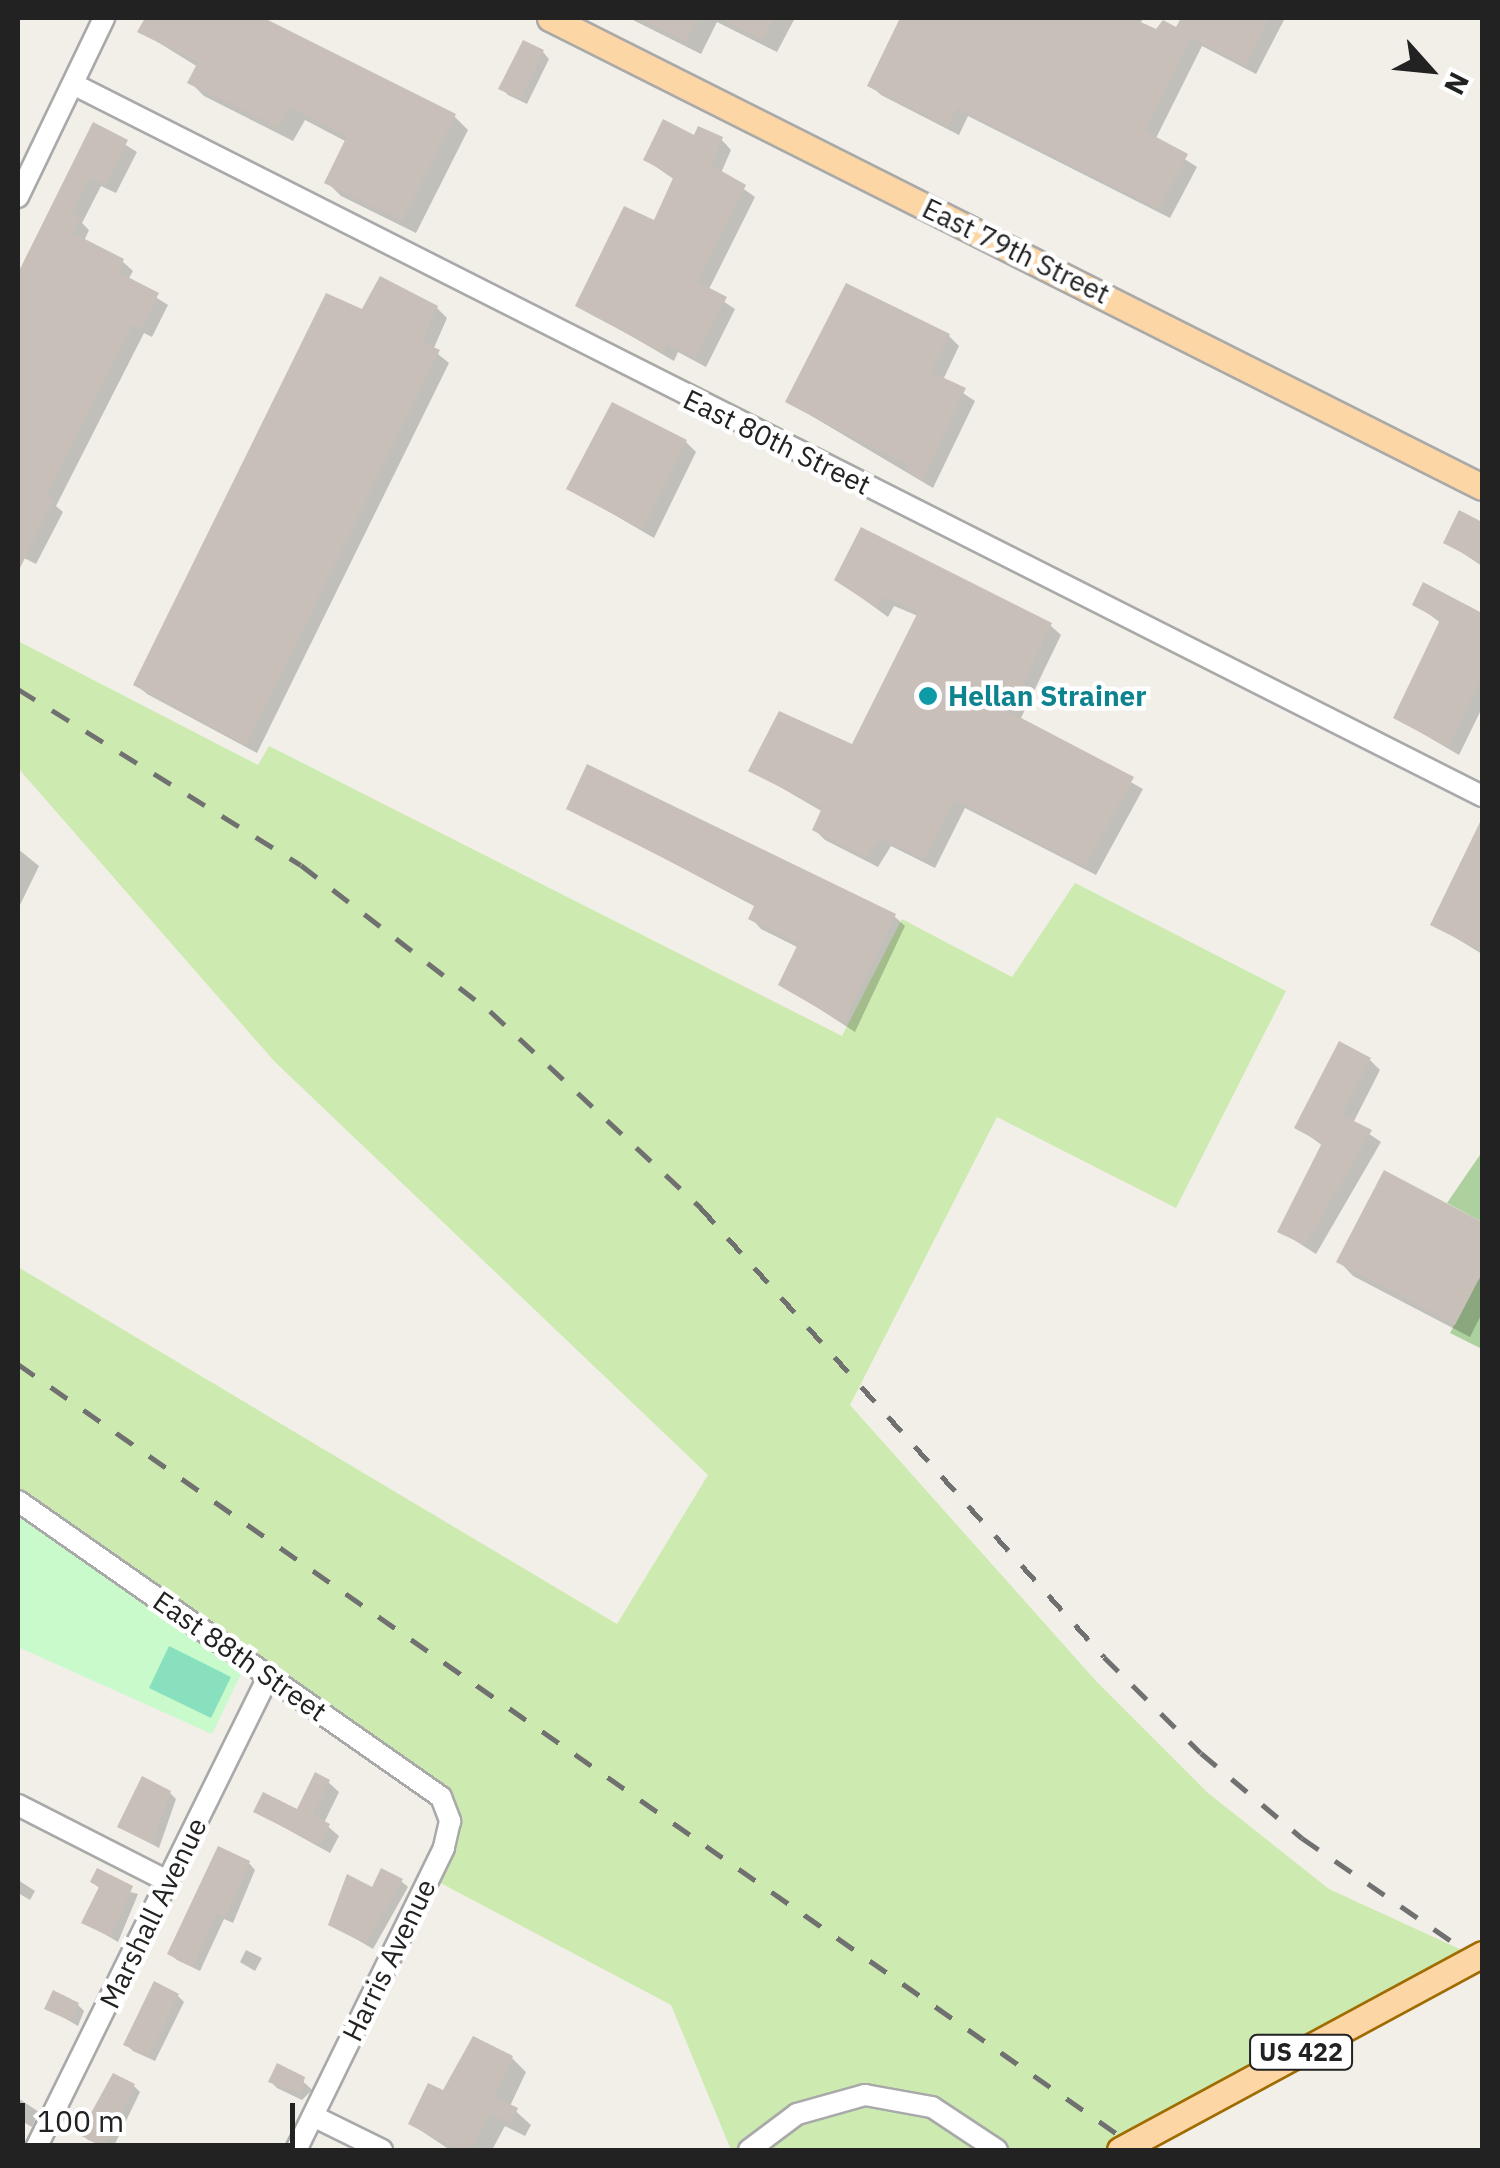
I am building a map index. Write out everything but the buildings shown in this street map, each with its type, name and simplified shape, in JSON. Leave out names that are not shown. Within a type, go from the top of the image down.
[{"type":"main road","name":"East 79th Street","points":[[550,18],[1482,486]]},
{"type":"main road","name":"US 422","points":[[1120,2150],[1482,1954]]},
{"type":"street","points":[[18,197],[104,18]]},
{"type":"street","name":"East 80th Street","points":[[73,84],[1482,796]]},
{"type":"street","name":"East 88th Street","points":[[18,1501],[441,1797],[450,1820]]},
{"type":"street","name":"Marshall Avenue","points":[[35,2150],[269,1675]]},
{"type":"street","points":[[18,1805],[169,1882]]},
{"type":"street","name":"Harris Avenue","points":[[296,2150],[444,1848],[450,1820]]},
{"type":"street","points":[[750,2150],[798,2114],[865,2095],[932,2107],[997,2150]]},
{"type":"street","points":[[313,2116],[382,2150]]},
{"type":"green space","points":[[18,641],[258,765],[269,746],[842,1036],[902,919],[1012,977],[1075,883],[1286,991],[1176,1208],[997,1117],[850,1405],[1096,1681],[1208,1793],[1329,1889],[1477,1957],[1120,2150],[731,2150],[671,2005],[429,1877],[444,1848],[441,1797],[18,1501],[18,1267],[617,1624],[708,1475],[274,1061],[18,768]]},
{"type":"green space","points":[[1482,1152],[1482,1222],[1447,1203]]},
{"type":"green space","points":[[1482,1273],[1482,1349],[1450,1333]]},
{"type":"green space","points":[[18,1516],[243,1670],[212,1734],[18,1647]]},
{"type":"green space","points":[[169,1646],[231,1677],[211,1718],[149,1688]]},
{"type":"railway","points":[[18,689],[301,865],[490,1011],[701,1208],[1104,1657],[1201,1753],[1302,1838],[1482,1962]]},
{"type":"railway","points":[[18,1364],[1140,2150]]},
{"type":"place","name":"Hellan Strainer","points":[[928,696]]}]
